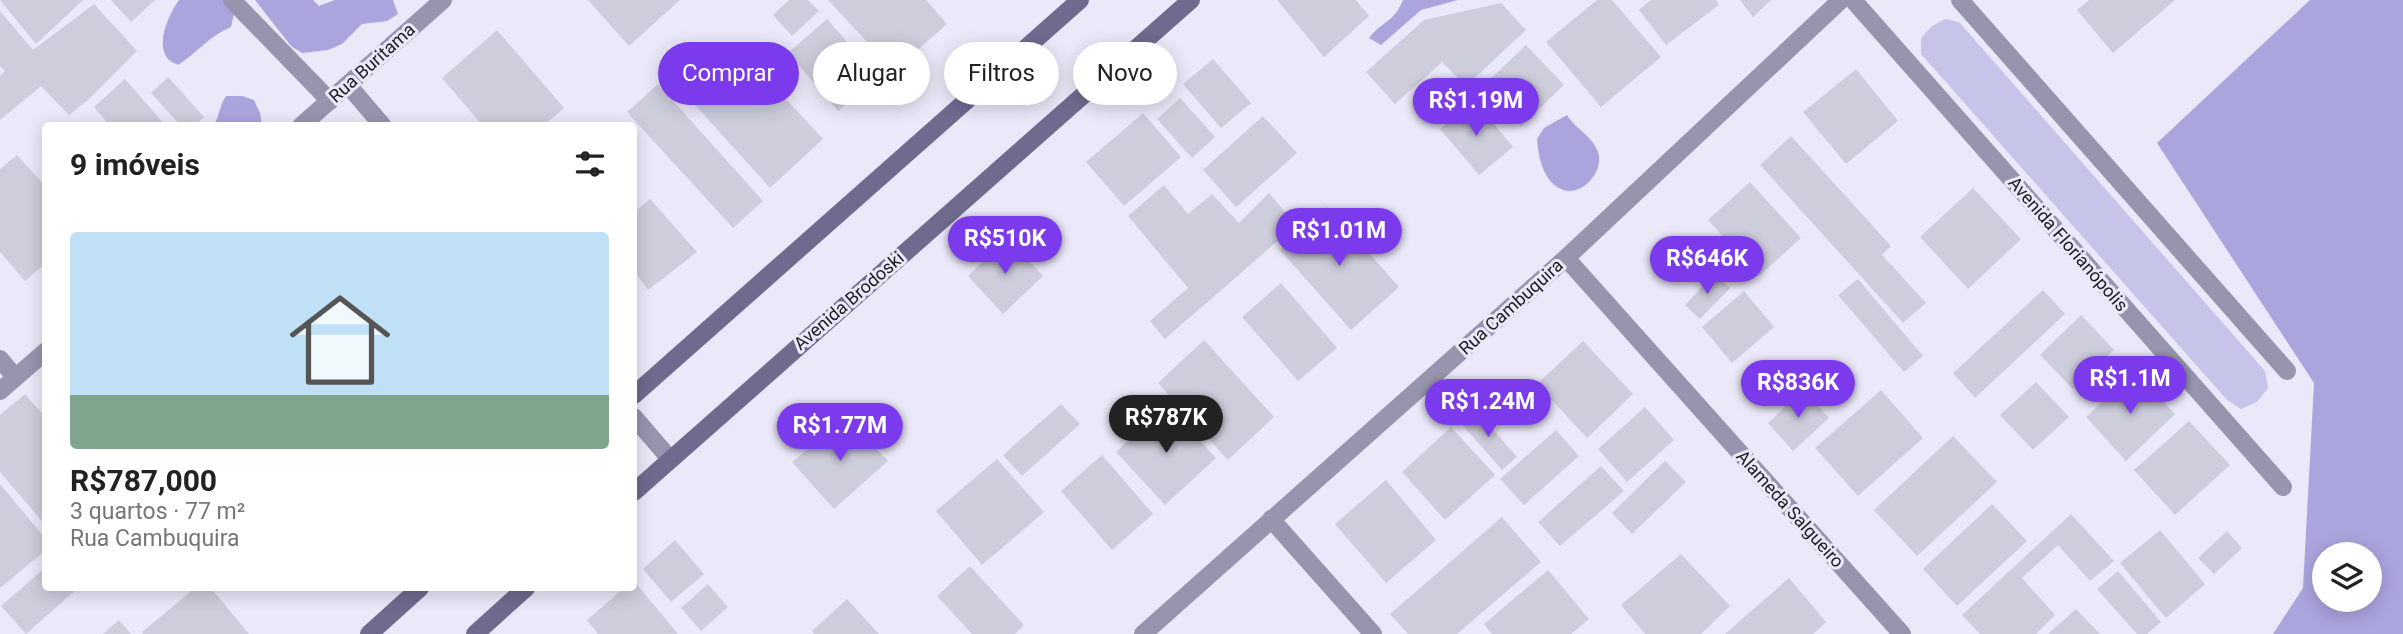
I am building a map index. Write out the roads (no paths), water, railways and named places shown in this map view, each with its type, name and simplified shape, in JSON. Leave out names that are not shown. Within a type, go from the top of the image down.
[{"type":"street","points":[[232,0],[330,101]]},
{"type":"street","name":"Rua Buritama","points":[[306,122],[443,0]]},
{"type":"street","points":[[637,392],[1080,0]]},
{"type":"street","name":"Avenida Brodoski","points":[[637,489],[1191,0]]},
{"type":"street","name":"Rua Cambuquira","points":[[1143,634],[1566,258],[1841,0]]},
{"type":"street","name":"Avenida Florianópolis","points":[[1853,0],[2283,487]]},
{"type":"street","points":[[1960,0],[2287,371]]},
{"type":"street","points":[[348,85],[380,122]]},
{"type":"street","name":"Alameda Salgueiro","points":[[1566,258],[1902,634]]},
{"type":"street","points":[[0,391],[42,354]]},
{"type":"street","points":[[0,359],[15,377]]},
{"type":"street","points":[[637,420],[670,458]]},
{"type":"street","points":[[1271,519],[1373,634]]},
{"type":"street","points":[[369,634],[417,591]]},
{"type":"street","points":[[475,634],[523,591]]}]
